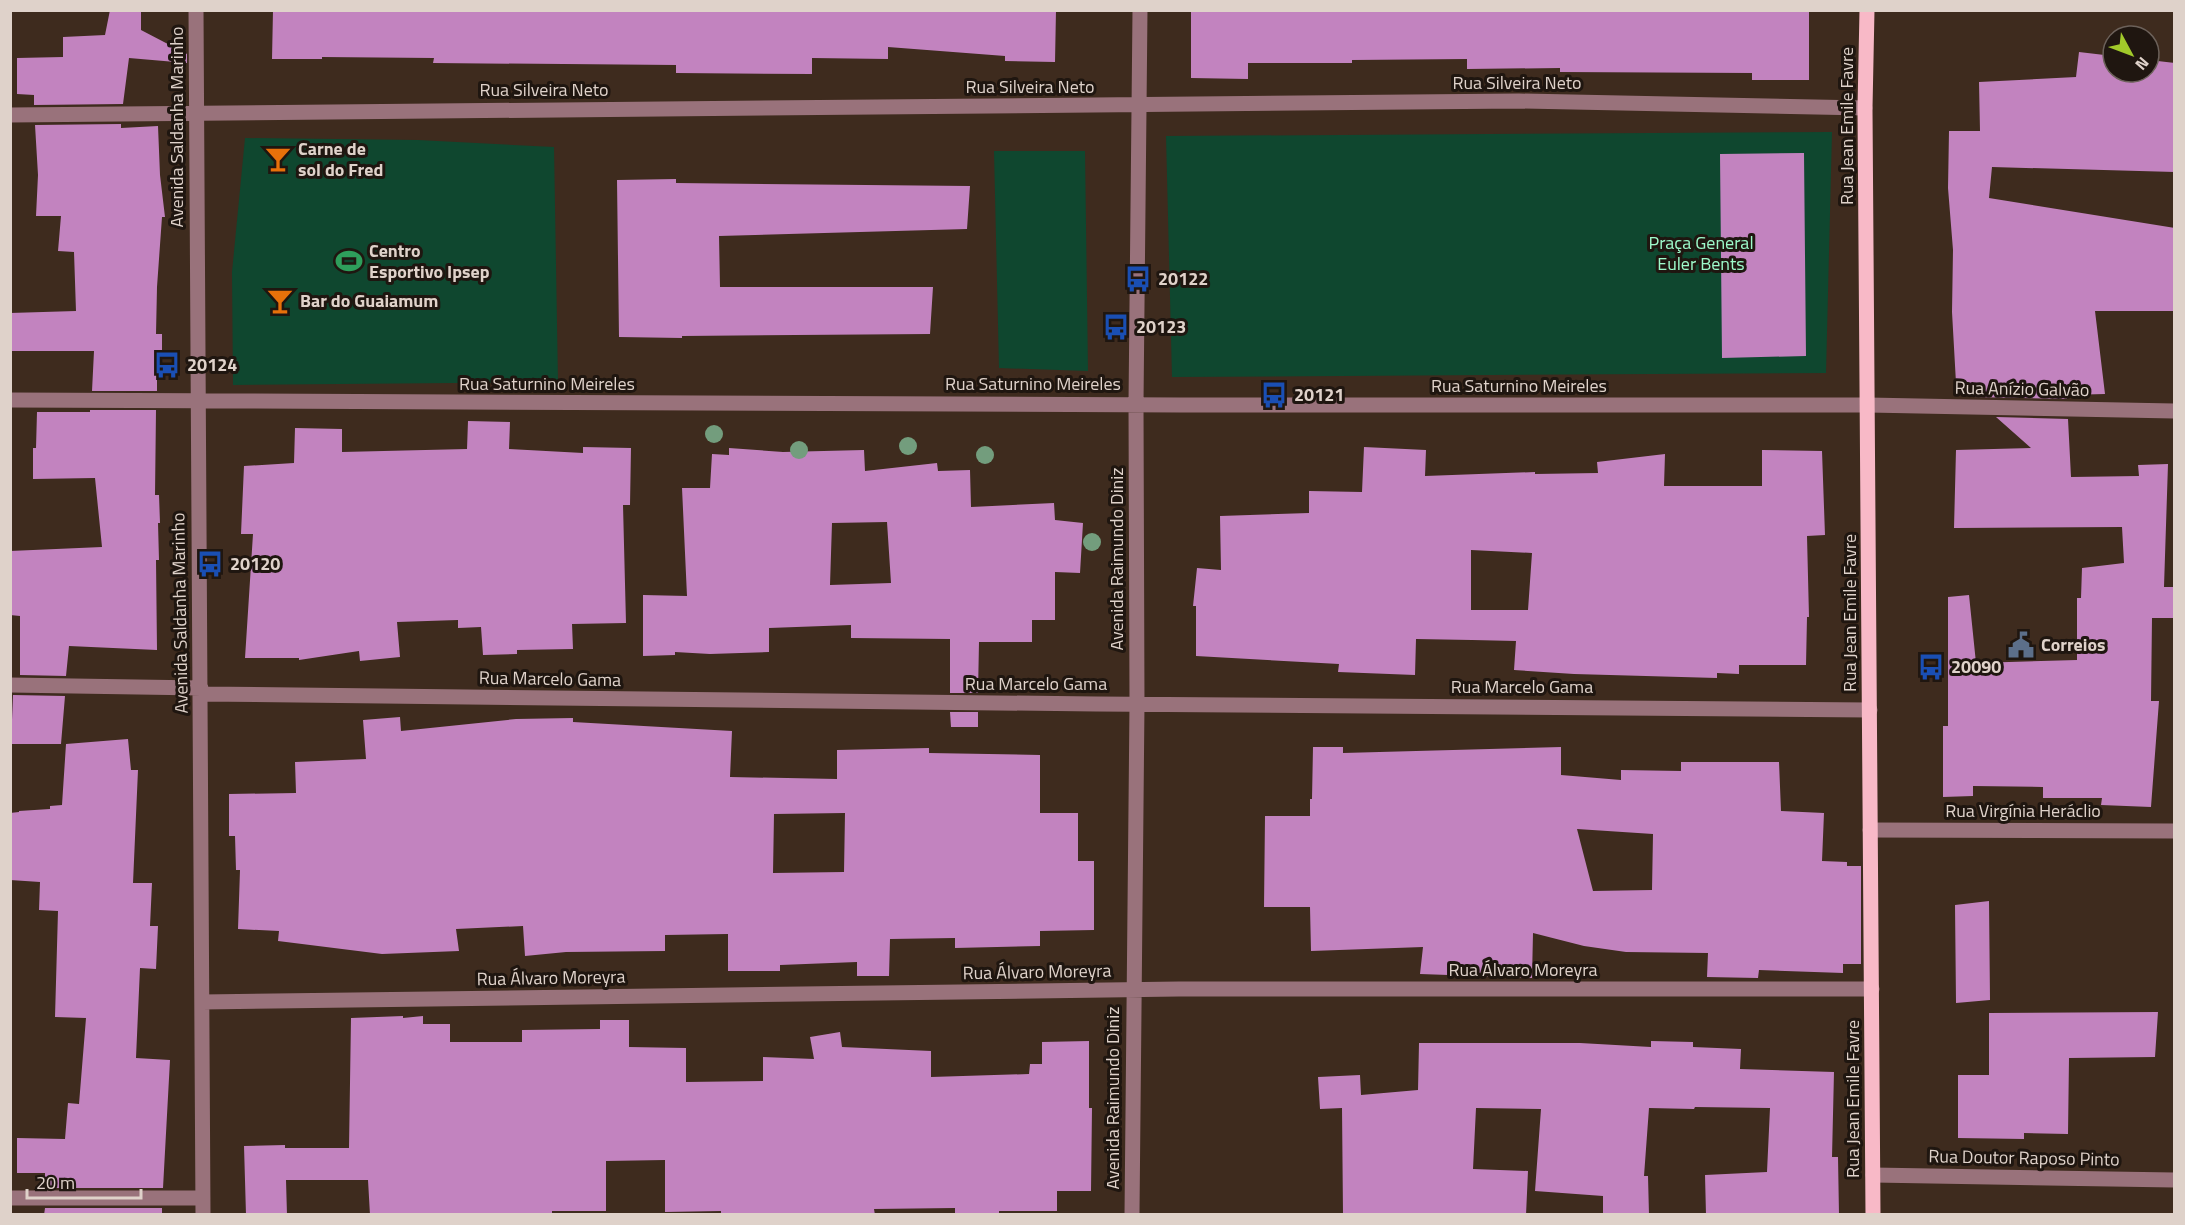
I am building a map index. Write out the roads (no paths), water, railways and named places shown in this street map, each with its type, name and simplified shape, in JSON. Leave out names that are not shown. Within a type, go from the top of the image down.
[{"type":"main road","name":"Rua Jean Emile Favre","points":[[1867,10],[1865,108],[1873,1215]]},
{"type":"street","name":"Avenida Saldanha Marinho","points":[[196,10],[203,1215]]},
{"type":"street","name":"Avenida Raimundo Diniz","points":[[1132,1215],[1140,10]]},
{"type":"street","name":"Rua Silveira Neto","points":[[10,115],[1519,101],[1865,108]]},
{"type":"street","name":"Rua Saturnino Meireles","points":[[10,400],[1868,405]]},
{"type":"street","name":"Rua Anízio Galvão","points":[[1868,405],[2175,411]]},
{"type":"street","name":"Rua Marcelo Gama","points":[[10,685],[201,691],[1137,704],[1870,710]]},
{"type":"street","name":"Rua Virgínia Heráclio","points":[[1870,830],[2175,831]]},
{"type":"street","name":"Rua Álvaro Moreyra","points":[[202,1002],[1133,990],[1872,989]]},
{"type":"street","name":"Rua Doutor Raposo Pinto","points":[[1873,1175],[2175,1180]]},
{"type":"street","points":[[10,1198],[203,1198]]},
{"type":"place","name":"Carne de sol do Fred","points":[[278,159]]},
{"type":"place","name":"Centro Esportivo Ipsep","points":[[349,261]]},
{"type":"place","name":"20122","points":[[1138,279]]},
{"type":"place","name":"Bar do Guaiamum","points":[[280,301]]},
{"type":"place","name":"20123","points":[[1116,327]]},
{"type":"place","name":"20124","points":[[167,365]]},
{"type":"place","name":"20121","points":[[1274,395]]},
{"type":"place","name":"20120","points":[[210,564]]},
{"type":"place","name":"Correios","points":[[2021,645]]},
{"type":"place","name":"20090","points":[[1931,667]]},
{"type":"park label","name":"Praça General Euler Bents","points":[[1701,253]]}]
